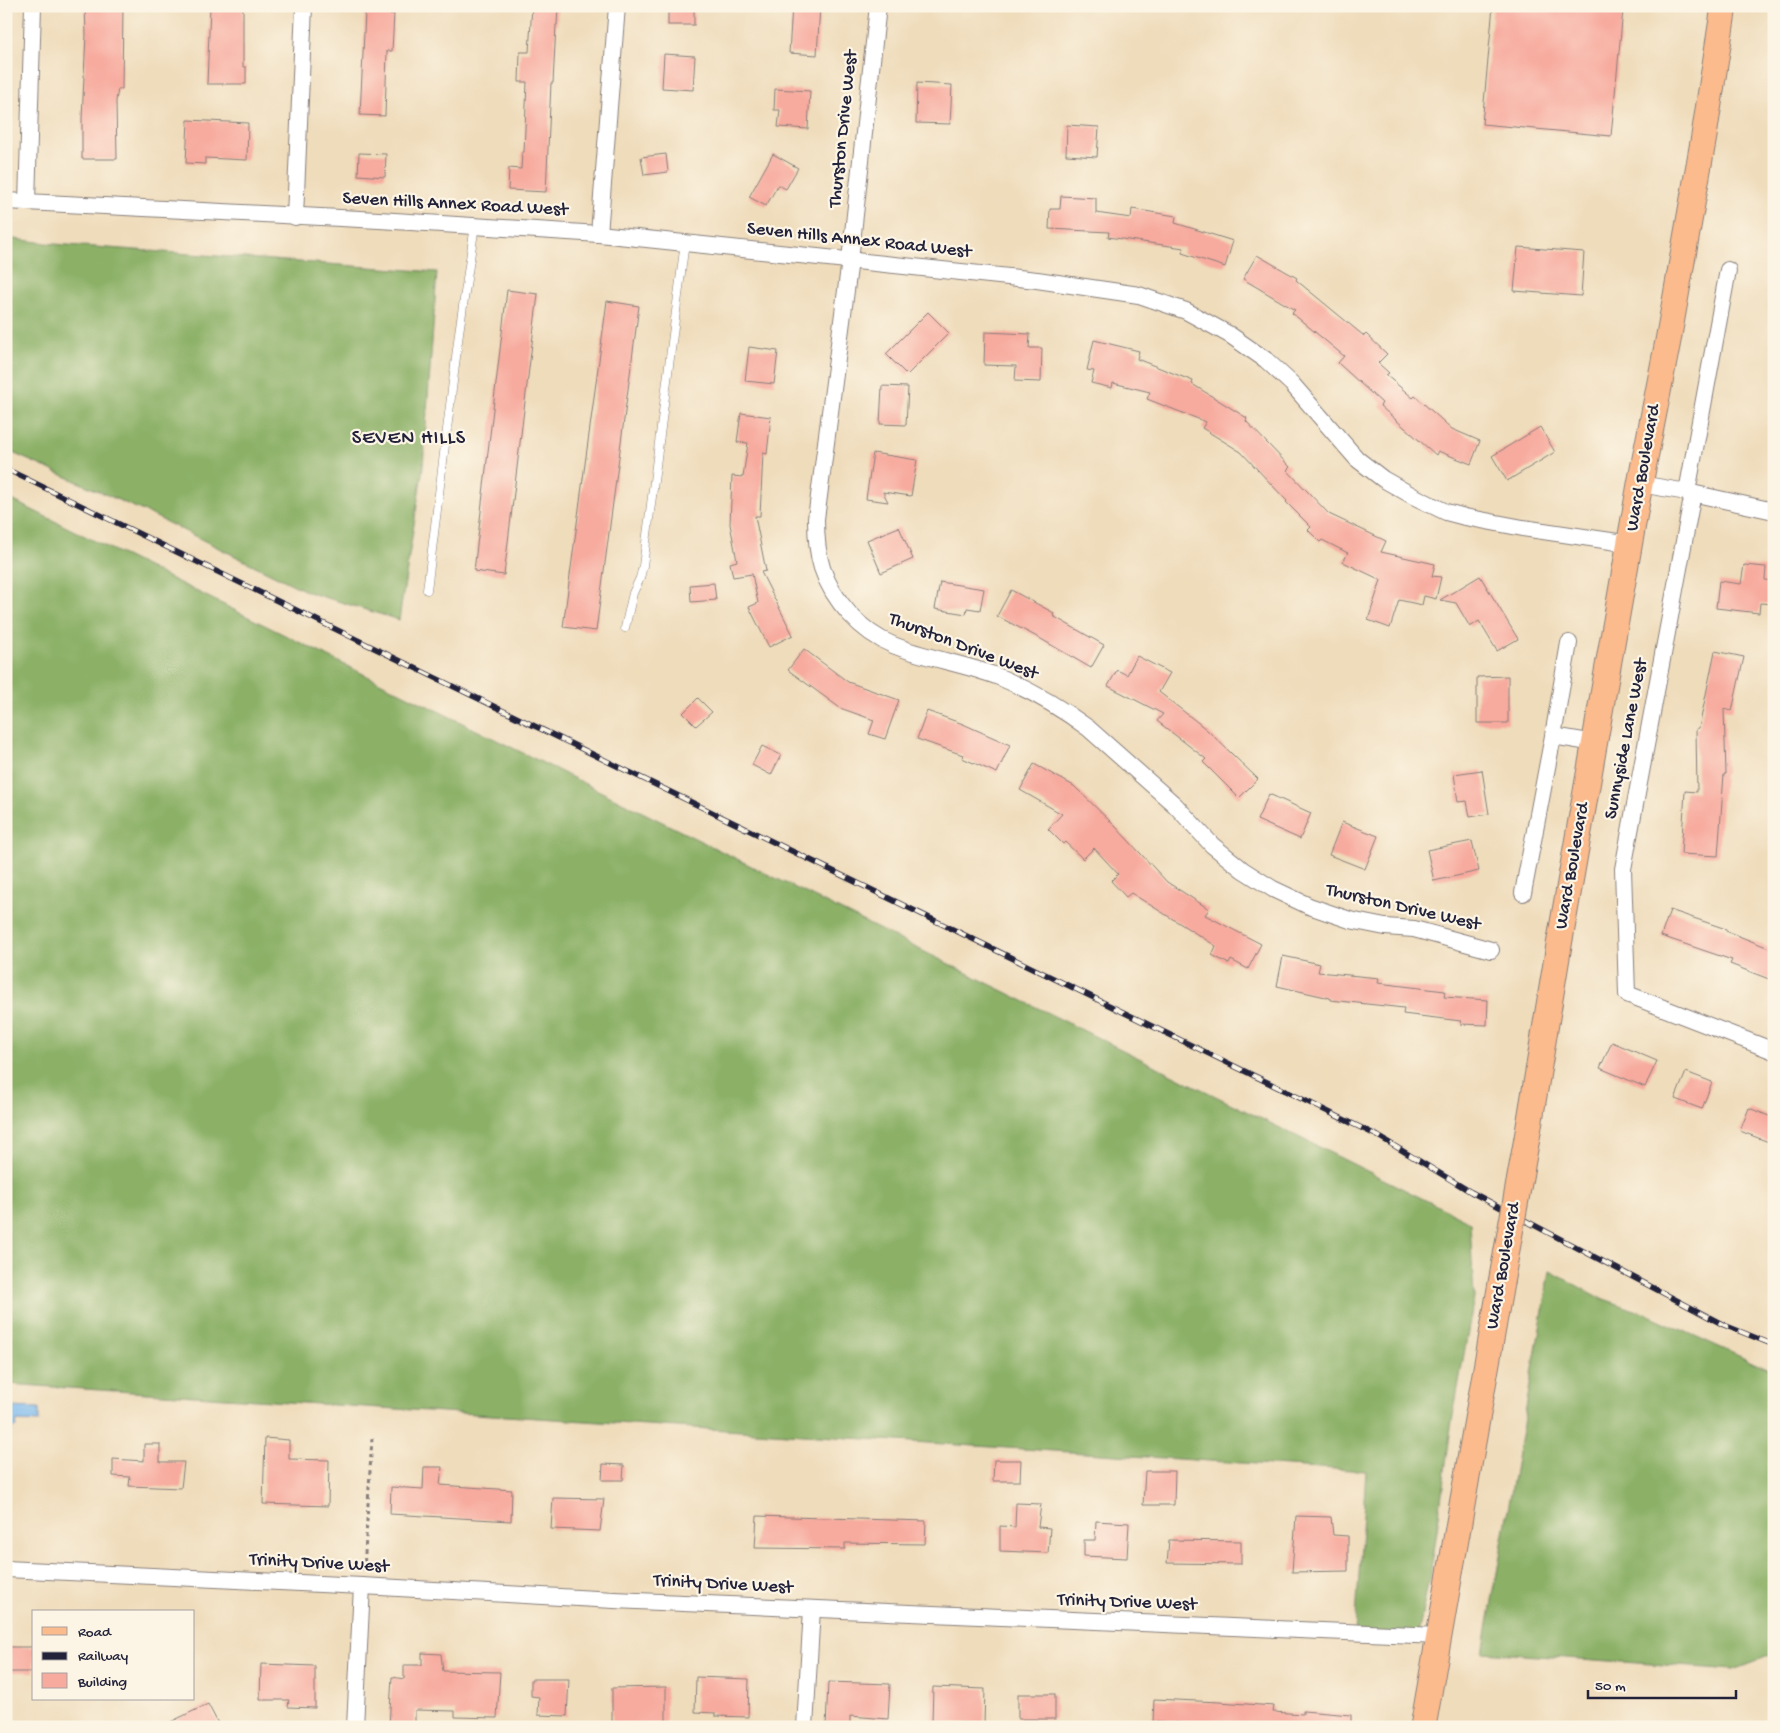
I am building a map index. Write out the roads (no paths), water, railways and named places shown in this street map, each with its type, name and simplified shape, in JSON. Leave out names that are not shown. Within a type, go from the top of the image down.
[{"type":"main road","name":"Ward Boulevard","points":[[1423,1727],[1640,484],[1700,159],[1724,6]]},
{"type":"street","points":[[27,202],[33,6]]},
{"type":"street","points":[[295,217],[304,6]]},
{"type":"street","points":[[599,234],[617,6]]},
{"type":"street","name":"Thurston Drive West","points":[[878,6],[850,260],[816,519],[817,544],[822,569],[835,595],[850,615],[869,632],[891,644],[914,653],[958,663],[999,677],[1075,718],[1175,805],[1212,845],[1243,870],[1273,889],[1309,906],[1350,920],[1414,929],[1491,950]]},
{"type":"street","name":"Seven Hills Annex Road West","points":[[6,201],[475,225],[599,234],[1046,281],[1139,295],[1186,311],[1230,335],[1266,360],[1292,384],[1357,459],[1383,479],[1413,496],[1446,512],[1465,517],[1523,528],[1631,544]]},
{"type":"street","name":"Sunnyside Lane West","points":[[1728,270],[1623,869],[1627,994],[1774,1051]]},
{"type":"street","points":[[1640,484],[1774,511]]},
{"type":"street","points":[[1522,893],[1553,736],[1568,643]]},
{"type":"street","points":[[1553,736],[1595,744]]},
{"type":"street","name":"Trinity Drive West","points":[[6,1569],[614,1600],[1438,1636]]},
{"type":"street","points":[[355,1727],[362,1586]]},
{"type":"street","points":[[804,1727],[812,1609]]},
{"type":"lane","points":[[427,590],[459,333],[475,225]]},
{"type":"lane","points":[[625,628],[633,593],[643,566],[685,242]]},
{"type":"water","points":[[6,1407],[39,1408],[39,1422],[17,1421],[16,1427],[11,1428],[12,1432],[6,1431]]},
{"type":"railway","points":[[6,469],[1378,1136],[1471,1192],[1724,1325],[1774,1345]]},
{"type":"district","name":"SEVEN HILLS","points":[[409,439]]}]
